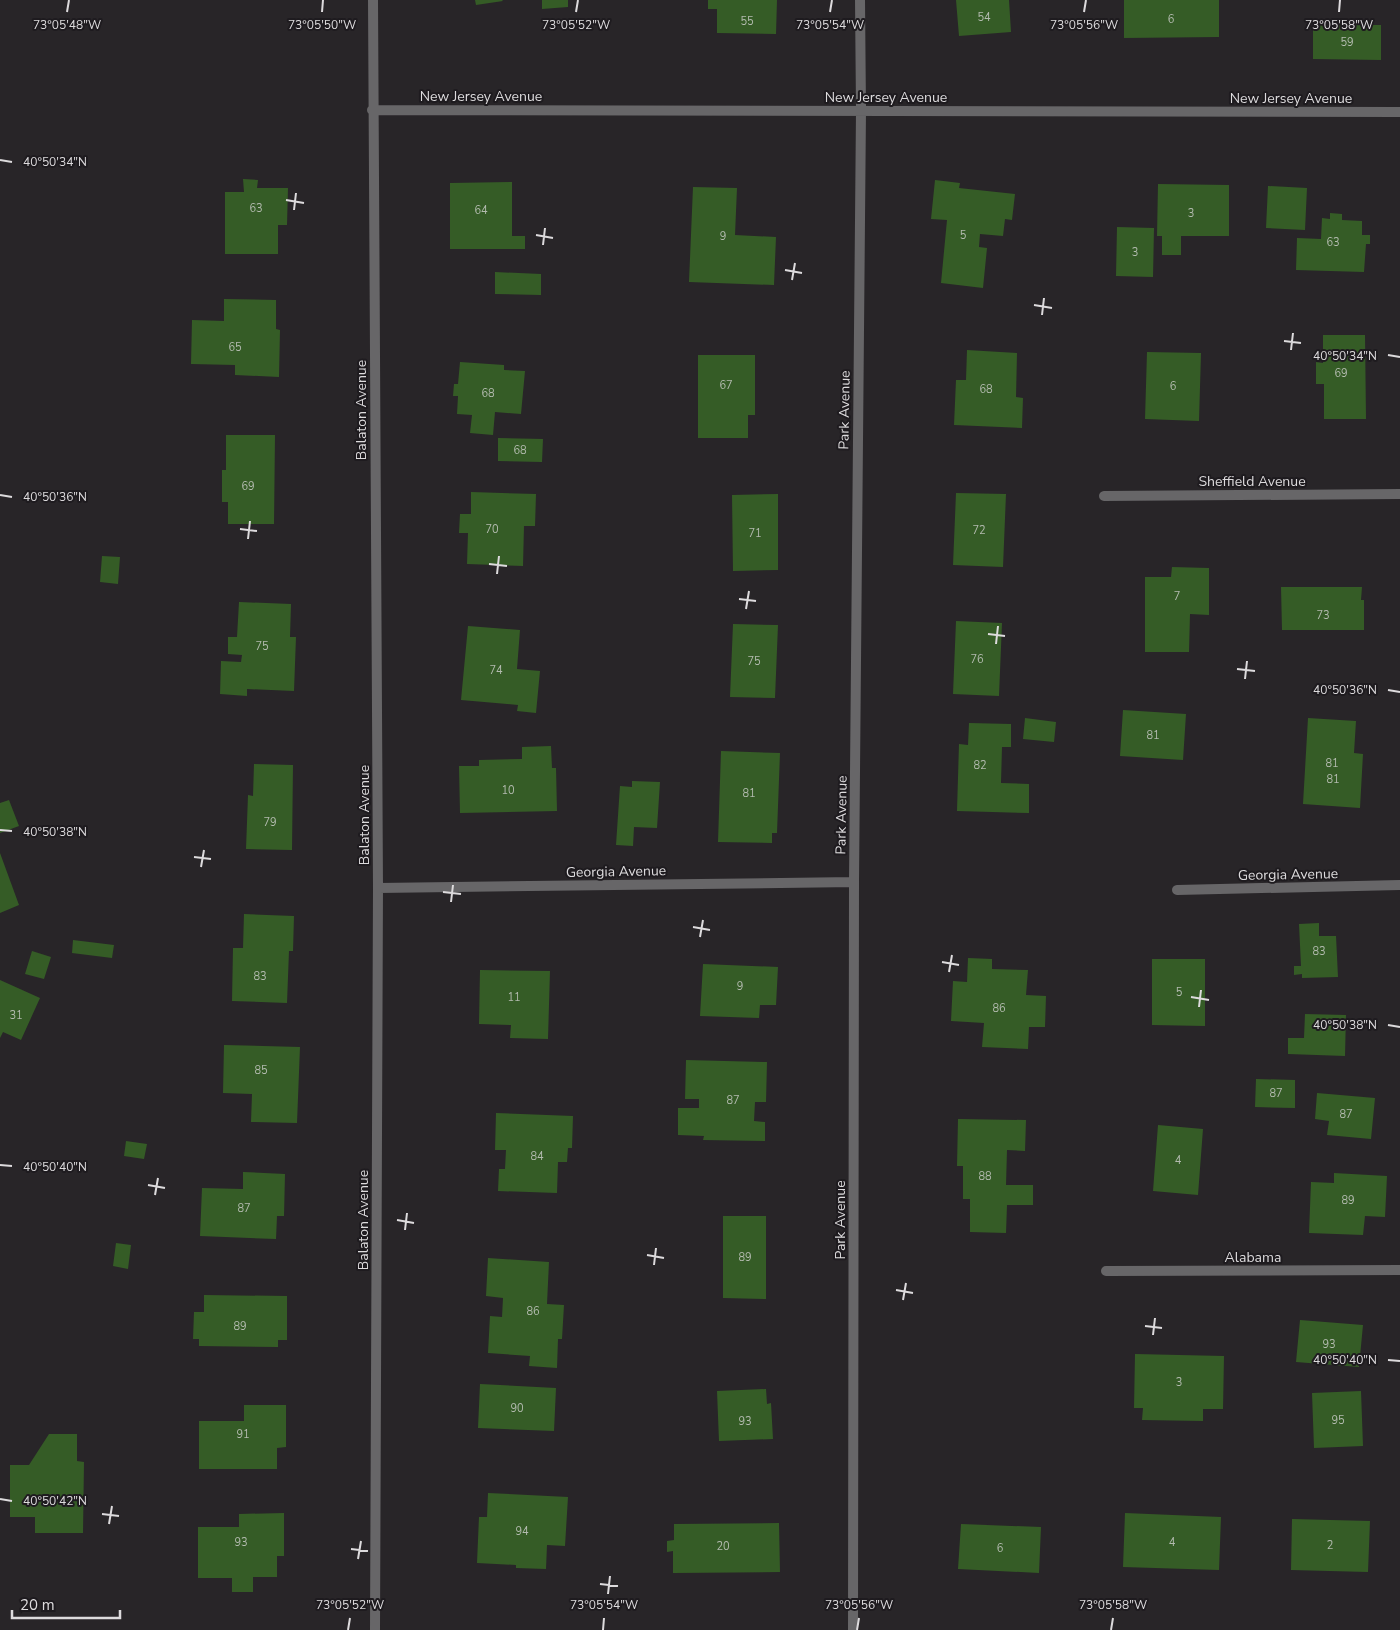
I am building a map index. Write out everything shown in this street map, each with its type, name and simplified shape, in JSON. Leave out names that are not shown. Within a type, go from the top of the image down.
[{"type":"street","name":"Balaton Avenue","points":[[373,0],[372,110],[378,888],[375,1630]]},
{"type":"street","name":"Park Avenue","points":[[853,1630],[854,882],[861,110],[860,0]]},
{"type":"street","name":"New Jersey Avenue","points":[[372,110],[1400,112]]},
{"type":"street","name":"Sheffield Avenue","points":[[1104,496],[1400,494]]},
{"type":"street","name":"Georgia Avenue","points":[[378,888],[854,882]]},
{"type":"street","name":"Georgia Avenue","points":[[1177,890],[1400,885]]},
{"type":"street","name":"Alabama","points":[[1106,1271],[1400,1270]]},
{"type":"building","points":[[475,0],[502,0],[503,1],[476,5]]},
{"type":"building","points":[[542,0],[568,0],[568,7],[542,9]]},
{"type":"building","points":[[708,0],[777,0],[776,34],[717,33],[717,9],[708,9]]},
{"type":"building","points":[[956,0],[1009,0],[1011,32],[959,36]]},
{"type":"building","points":[[1124,0],[1219,0],[1219,37],[1124,38]]},
{"type":"building","points":[[1313,25],[1381,25],[1381,60],[1313,59]]},
{"type":"building","points":[[243,179],[258,180],[257,188],[288,188],[287,225],[278,225],[278,254],[225,254],[225,192],[244,192]]},
{"type":"building","points":[[935,180],[960,183],[959,188],[1015,194],[1012,220],[1005,219],[1003,236],[980,234],[979,247],[987,248],[983,288],[941,283],[947,220],[931,219]]},
{"type":"building","points":[[512,182],[512,236],[525,236],[525,249],[450,249],[450,183]]},
{"type":"building","points":[[1158,184],[1229,185],[1229,236],[1181,236],[1181,255],[1162,255],[1162,236],[1157,236]]},
{"type":"building","points":[[1268,186],[1307,188],[1305,230],[1266,228]]},
{"type":"building","points":[[693,187],[737,188],[735,235],[776,237],[774,285],[689,282]]},
{"type":"building","points":[[1330,213],[1342,214],[1342,220],[1362,221],[1362,235],[1370,235],[1370,244],[1366,244],[1364,272],[1296,270],[1297,238],[1321,239],[1322,218],[1330,219]]},
{"type":"building","points":[[1117,227],[1154,228],[1153,277],[1116,276]]},
{"type":"building","points":[[495,272],[541,274],[541,295],[495,294]]},
{"type":"building","points":[[224,299],[276,300],[276,329],[280,330],[279,377],[235,375],[235,365],[191,364],[192,320],[224,321]]},
{"type":"building","points":[[1323,335],[1365,335],[1366,419],[1324,419],[1324,384],[1316,384],[1316,362],[1323,363]]},
{"type":"building","points":[[967,350],[1017,353],[1016,397],[1023,398],[1022,428],[954,425],[956,380],[966,380]]},
{"type":"building","points":[[1147,352],[1201,353],[1199,421],[1145,419]]},
{"type":"building","points":[[698,355],[755,355],[755,415],[748,415],[748,438],[698,438]]},
{"type":"building","points":[[460,362],[504,365],[504,370],[525,371],[521,414],[495,412],[493,435],[470,433],[472,415],[457,414],[458,396],[453,396],[454,384],[458,384]]},
{"type":"building","points":[[226,435],[275,435],[274,524],[228,524],[228,502],[222,502],[222,470],[226,470]]},
{"type":"building","points":[[498,438],[543,439],[542,462],[498,461]]},
{"type":"building","points":[[471,492],[536,494],[535,526],[524,526],[523,566],[467,564],[468,533],[459,533],[460,514],[471,514]]},
{"type":"building","points":[[956,493],[1006,494],[1003,567],[953,565]]},
{"type":"building","points":[[778,494],[778,570],[733,571],[732,495]]},
{"type":"building","points":[[102,556],[120,557],[118,584],[100,582]]},
{"type":"building","points":[[1172,567],[1209,568],[1209,615],[1190,614],[1189,652],[1145,652],[1145,577],[1171,577]]},
{"type":"building","points":[[1281,587],[1362,587],[1361,600],[1364,600],[1364,630],[1282,630]]},
{"type":"building","points":[[239,602],[291,604],[290,637],[296,637],[294,691],[247,689],[247,696],[220,694],[221,661],[241,662],[242,655],[228,654],[228,637],[237,637]]},
{"type":"building","points":[[956,621],[1002,623],[999,696],[953,694]]},
{"type":"building","points":[[733,624],[778,625],[775,698],[730,697]]},
{"type":"building","points":[[468,626],[520,630],[517,669],[540,671],[536,713],[517,711],[518,705],[461,700]]},
{"type":"building","points":[[1123,710],[1186,714],[1183,760],[1120,756]]},
{"type":"building","points":[[1025,718],[1056,722],[1054,742],[1023,739]]},
{"type":"building","points":[[1308,718],[1356,721],[1354,753],[1363,754],[1360,808],[1303,804]]},
{"type":"building","points":[[969,723],[1011,724],[1011,747],[1002,747],[1001,783],[1029,784],[1029,813],[957,811],[959,744],[968,745]]},
{"type":"building","points":[[551,746],[552,768],[556,768],[557,811],[460,813],[459,766],[479,766],[479,760],[522,759],[522,747]]},
{"type":"building","points":[[721,751],[780,753],[777,833],[772,833],[772,843],[718,842]]},
{"type":"building","points":[[254,764],[293,765],[292,850],[246,849],[248,795],[253,796]]},
{"type":"building","points":[[632,781],[660,782],[657,828],[634,827],[633,846],[616,845],[620,786],[632,787]]},
{"type":"building","points":[[9,800],[19,826],[0,833],[0,803]]},
{"type":"building","points":[[0,853],[19,905],[0,913]]},
{"type":"building","points":[[244,914],[294,916],[293,951],[289,951],[287,1003],[232,1001],[233,948],[243,948]]},
{"type":"building","points":[[1319,923],[1319,936],[1336,936],[1338,977],[1302,978],[1302,974],[1294,975],[1294,966],[1301,966],[1299,924]]},
{"type":"building","points":[[73,940],[114,945],[112,958],[72,953]]},
{"type":"building","points":[[32,951],[51,957],[44,979],[25,974]]},
{"type":"building","points":[[968,958],[992,959],[992,969],[1028,970],[1026,995],[1046,996],[1045,1027],[1029,1027],[1028,1049],[982,1047],[984,1023],[951,1021],[953,981],[967,982]]},
{"type":"building","points":[[1152,959],[1205,959],[1205,1026],[1152,1025]]},
{"type":"building","points":[[703,964],[778,967],[776,1005],[760,1005],[759,1018],[700,1016]]},
{"type":"building","points":[[480,970],[550,971],[548,1039],[510,1038],[511,1025],[479,1024]]},
{"type":"building","points":[[0,980],[40,998],[21,1040],[3,1032],[0,1038]]},
{"type":"building","points":[[1305,1014],[1346,1015],[1345,1056],[1288,1054],[1288,1038],[1304,1038]]},
{"type":"building","points":[[224,1045],[300,1047],[297,1123],[251,1122],[252,1094],[223,1093]]},
{"type":"building","points":[[686,1060],[767,1062],[766,1102],[755,1102],[754,1121],[765,1122],[765,1141],[703,1140],[704,1136],[678,1135],[678,1108],[699,1108],[699,1099],[685,1099]]},
{"type":"building","points":[[1256,1079],[1295,1080],[1295,1108],[1255,1107]]},
{"type":"building","points":[[1317,1093],[1375,1098],[1371,1139],[1327,1135],[1329,1121],[1315,1119]]},
{"type":"building","points":[[496,1113],[573,1116],[572,1148],[568,1148],[567,1162],[558,1162],[557,1193],[498,1191],[499,1169],[505,1169],[506,1150],[495,1150]]},
{"type":"building","points":[[958,1119],[1026,1120],[1025,1151],[1007,1150],[1006,1185],[1033,1185],[1033,1205],[1007,1205],[1006,1233],[970,1232],[970,1199],[963,1199],[963,1166],[957,1166]]},
{"type":"building","points":[[1158,1125],[1203,1129],[1198,1195],[1153,1191]]},
{"type":"building","points":[[126,1141],[147,1144],[144,1159],[124,1156]]},
{"type":"building","points":[[243,1172],[285,1174],[284,1216],[277,1216],[276,1239],[200,1236],[202,1188],[243,1189]]},
{"type":"building","points":[[1334,1173],[1387,1176],[1385,1217],[1365,1216],[1363,1235],[1309,1233],[1311,1182],[1334,1183]]},
{"type":"building","points":[[723,1216],[766,1216],[766,1299],[723,1298]]},
{"type":"building","points":[[116,1243],[131,1245],[128,1269],[113,1266]]},
{"type":"building","points":[[488,1258],[549,1262],[547,1304],[564,1305],[562,1339],[558,1339],[557,1368],[529,1366],[530,1356],[488,1353],[490,1316],[502,1317],[503,1298],[486,1296]]},
{"type":"building","points":[[204,1295],[287,1296],[287,1340],[278,1340],[278,1347],[199,1346],[199,1339],[193,1339],[194,1312],[204,1312]]},
{"type":"building","points":[[1300,1320],[1363,1325],[1359,1367],[1296,1362]]},
{"type":"building","points":[[1135,1354],[1224,1356],[1223,1409],[1203,1409],[1203,1421],[1142,1420],[1143,1408],[1134,1408]]},
{"type":"building","points":[[480,1384],[556,1388],[554,1431],[478,1428]]},
{"type":"building","points":[[766,1389],[767,1404],[771,1403],[773,1439],[719,1441],[717,1391]]},
{"type":"building","points":[[1361,1391],[1363,1446],[1314,1448],[1312,1393]]},
{"type":"building","points":[[244,1405],[286,1405],[286,1447],[277,1448],[277,1469],[199,1469],[199,1421],[244,1421]]},
{"type":"building","points":[[49,1434],[77,1434],[77,1461],[84,1462],[83,1533],[35,1533],[35,1517],[10,1517],[10,1465],[29,1465]]},
{"type":"building","points":[[488,1493],[568,1497],[565,1546],[547,1545],[546,1569],[516,1568],[516,1565],[477,1563],[479,1517],[487,1517]]},
{"type":"building","points":[[284,1513],[284,1556],[277,1556],[277,1577],[253,1577],[253,1592],[232,1592],[232,1578],[198,1578],[198,1527],[239,1527],[239,1514]]},
{"type":"building","points":[[1125,1513],[1221,1517],[1219,1570],[1123,1567]]},
{"type":"building","points":[[1292,1519],[1370,1521],[1368,1572],[1291,1570]]},
{"type":"building","points":[[779,1523],[780,1572],[673,1573],[673,1551],[667,1552],[667,1541],[674,1540],[674,1524]]},
{"type":"building","points":[[961,1524],[1041,1527],[1039,1573],[958,1569]]}]
